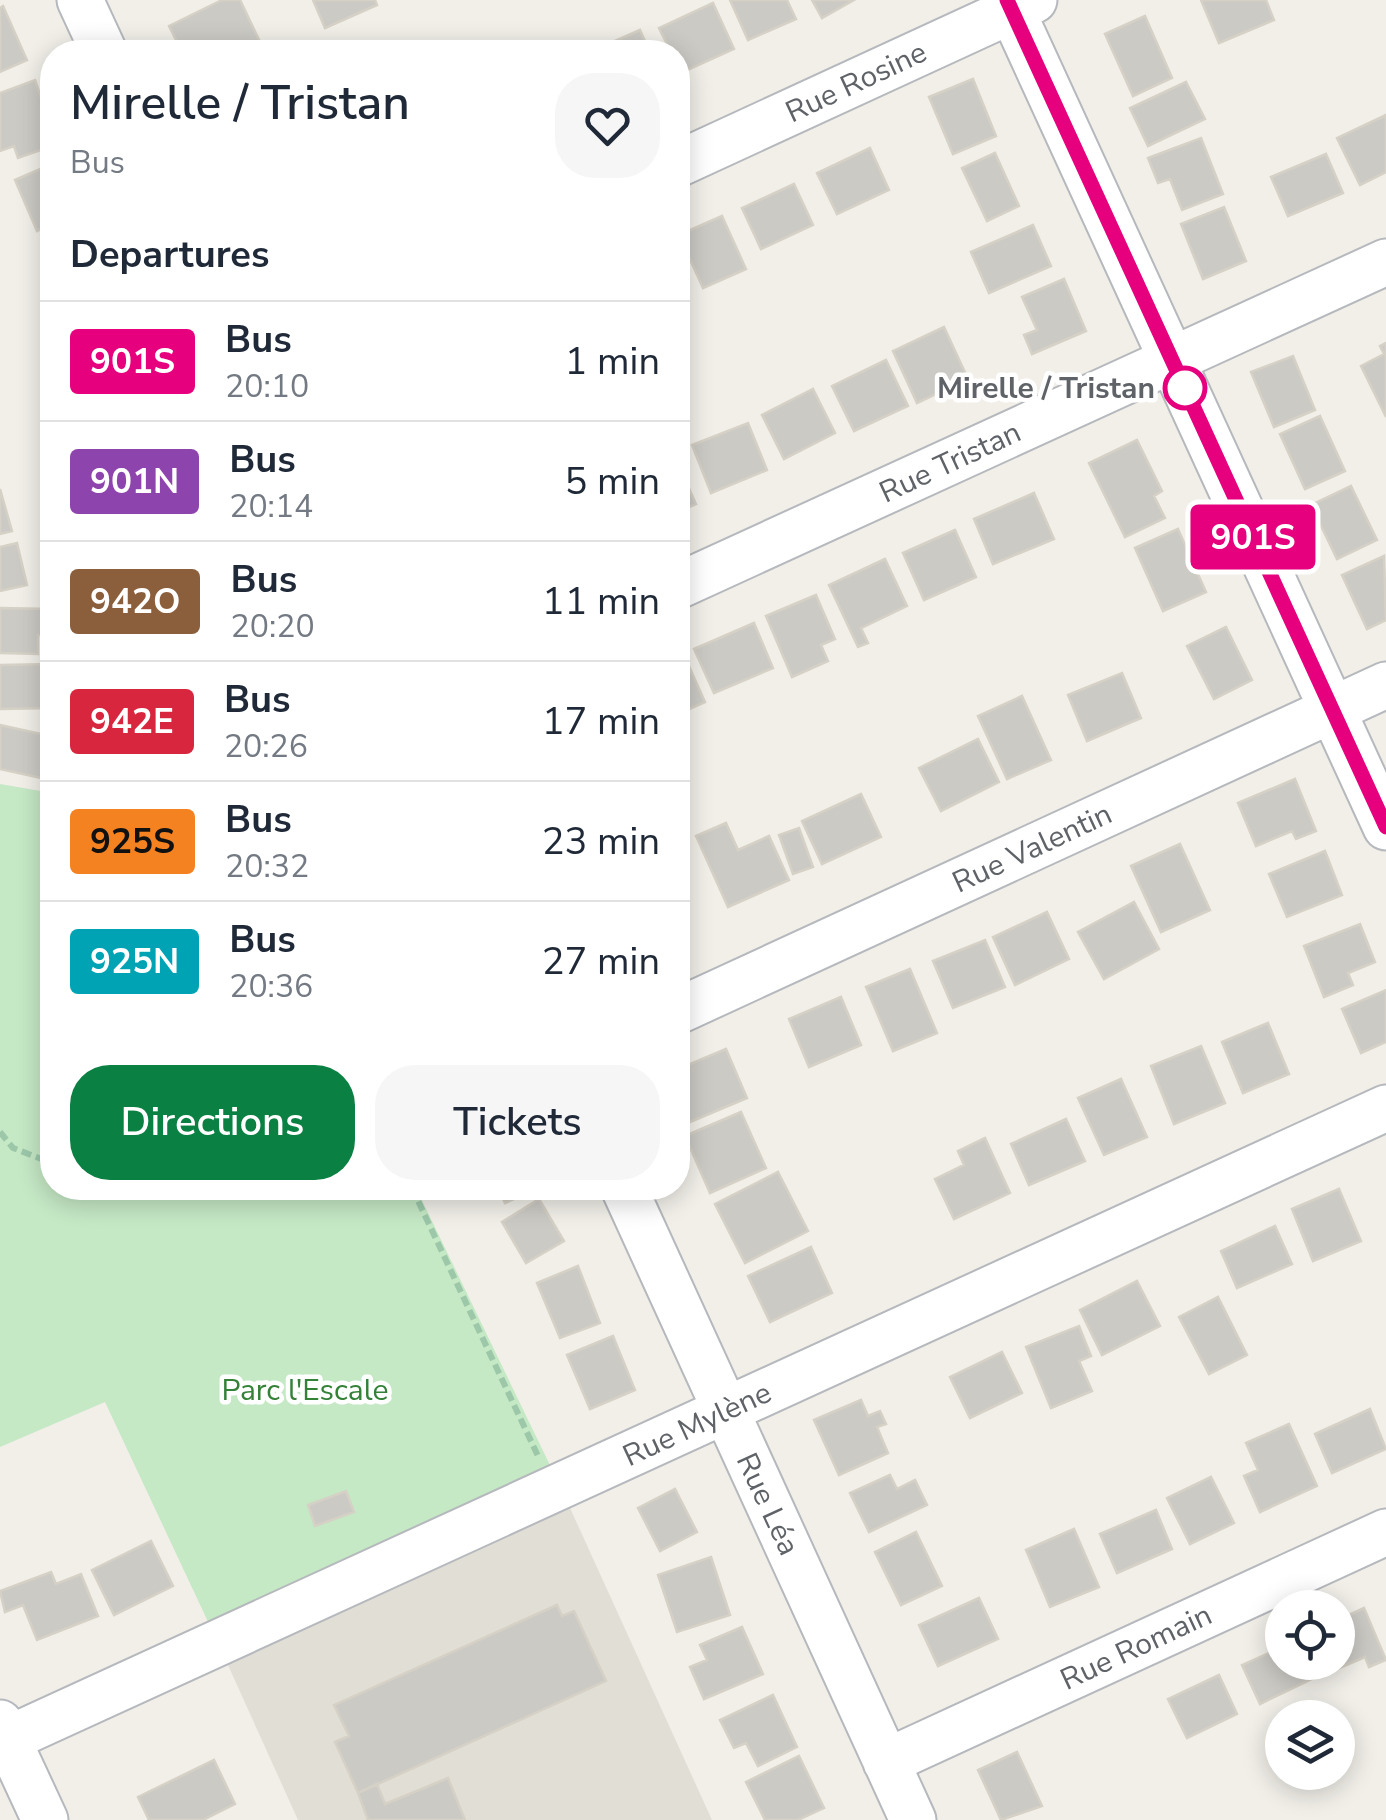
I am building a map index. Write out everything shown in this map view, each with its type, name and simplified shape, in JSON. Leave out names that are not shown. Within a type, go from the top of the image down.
[{"type":"street","name":"Rue Rosine","points":[[690,158],[1017,3]]},
{"type":"street","points":[[1017,3],[1172,360],[1386,827]]},
{"type":"street","name":"Rue Tristan","points":[[690,581],[1386,262]]},
{"type":"street","name":"Rue Valentin","points":[[690,1004],[1386,684]]},
{"type":"street","name":"Rue Mylène","points":[[4,1731],[553,1489],[1386,1108]]},
{"type":"street","name":"Rue Léa","points":[[629,1200],[913,1820]]},
{"type":"street","name":"Rue Romain","points":[[886,1762],[1386,1532]]},
{"type":"street","points":[[4,1731],[46,1820]]},
{"type":"path","points":[[0,1132],[13,1148],[40,1158]]},
{"type":"path","points":[[418,1200],[553,1489]]},
{"type":"shaded area","points":[[560,1486],[712,1820],[298,1820],[218,1643]]},
{"type":"green space","name":"Parc l'Escale","points":[[0,784],[40,791],[40,1200],[422,1200],[560,1486],[218,1643],[105,1402],[0,1447]]},
{"type":"building","points":[[222,0],[240,0],[259,40],[176,40],[169,26]]},
{"type":"building","points":[[313,0],[375,0],[377,5],[325,28]]},
{"type":"building","points":[[730,0],[787,0],[796,19],[748,40]]},
{"type":"building","points":[[812,0],[854,0],[822,18]]},
{"type":"building","points":[[1201,0],[1266,0],[1274,20],[1219,43]]},
{"type":"building","points":[[713,3],[734,49],[690,69],[690,40],[665,40],[659,28]]},
{"type":"building","points":[[3,6],[27,60],[0,72],[0,8]]},
{"type":"building","points":[[1145,16],[1172,78],[1133,96],[1105,34]]},
{"type":"building","points":[[640,30],[645,40],[617,40]]},
{"type":"building","points":[[973,79],[996,136],[953,154],[929,97]]},
{"type":"building","points":[[35,80],[40,95],[40,150],[18,158],[14,146],[0,151],[0,93]]},
{"type":"building","points":[[1186,82],[1205,119],[1148,146],[1130,108]]},
{"type":"building","points":[[1386,115],[1386,172],[1360,185],[1337,138]]},
{"type":"building","points":[[1201,138],[1223,194],[1182,210],[1170,179],[1158,183],[1148,158]]},
{"type":"building","points":[[870,148],[889,190],[837,214],[817,173]]},
{"type":"building","points":[[995,153],[1019,206],[987,221],[962,168]]},
{"type":"building","points":[[1326,154],[1343,193],[1288,216],[1271,177]]},
{"type":"building","points":[[40,169],[40,230],[37,231],[15,180]]},
{"type":"building","points":[[794,184],[813,225],[761,249],[742,208]]},
{"type":"building","points":[[1224,207],[1246,261],[1203,279],[1181,224]]},
{"type":"building","points":[[722,216],[746,269],[703,288],[690,259],[690,230]]},
{"type":"building","points":[[1033,225],[1051,266],[989,293],[971,252]]},
{"type":"building","points":[[1064,279],[1086,331],[1032,354],[1024,335],[1037,330],[1022,297]]},
{"type":"building","points":[[944,327],[968,379],[917,403],[893,351]]},
{"type":"building","points":[[1386,343],[1386,417],[1361,366],[1384,354],[1380,346]]},
{"type":"building","points":[[1293,356],[1315,410],[1274,427],[1251,372]]},
{"type":"building","points":[[886,360],[908,406],[854,431],[832,386]]},
{"type":"building","points":[[813,389],[835,433],[784,459],[762,415]]},
{"type":"building","points":[[1320,416],[1345,471],[1305,489],[1280,434]]},
{"type":"building","points":[[748,423],[767,470],[711,493],[692,445]]},
{"type":"building","points":[[1137,440],[1162,491],[1154,496],[1165,518],[1125,537],[1089,463]]},
{"type":"building","points":[[1351,486],[1377,540],[1337,559],[1311,505]]},
{"type":"building","points":[[0,489],[12,531],[0,534]]},
{"type":"building","points":[[1034,493],[1054,539],[993,564],[974,519]]},
{"type":"building","points":[[1178,529],[1206,592],[1163,611],[1135,548]]},
{"type":"building","points":[[955,530],[976,577],[924,600],[903,553]]},
{"type":"building","points":[[17,543],[27,585],[0,591],[0,547]]},
{"type":"building","points":[[1384,556],[1386,620],[1367,629],[1342,575]]},
{"type":"building","points":[[885,559],[907,606],[861,628],[868,643],[858,647],[829,585]]},
{"type":"building","points":[[816,595],[835,639],[821,645],[828,661],[792,677],[766,616]]},
{"type":"building","points":[[0,608],[40,609],[38,654],[0,653]]},
{"type":"building","points":[[754,623],[773,668],[714,693],[694,649]]},
{"type":"building","points":[[1226,627],[1252,680],[1214,699],[1187,646]]},
{"type":"building","points":[[40,664],[40,708],[0,709],[0,665]]},
{"type":"building","points":[[690,668],[705,702],[690,709]]},
{"type":"building","points":[[1122,673],[1141,718],[1087,741],[1068,695]]},
{"type":"building","points":[[1022,696],[1051,760],[1007,779],[978,716]]},
{"type":"building","points":[[0,725],[40,734],[40,778],[0,769]]},
{"type":"building","points":[[978,739],[999,782],[941,811],[919,768]]},
{"type":"building","points":[[1295,779],[1316,831],[1296,839],[1292,831],[1256,846],[1238,803]]},
{"type":"building","points":[[861,794],[881,837],[822,864],[802,821]]},
{"type":"building","points":[[726,823],[738,850],[769,836],[789,880],[728,907],[696,836]]},
{"type":"building","points":[[799,828],[813,867],[793,874],[779,835]]},
{"type":"building","points":[[1180,844],[1210,910],[1161,932],[1131,866]]},
{"type":"building","points":[[1325,851],[1342,895],[1287,917],[1269,874]]},
{"type":"building","points":[[1134,902],[1159,949],[1104,979],[1078,932]]},
{"type":"building","points":[[1047,912],[1069,959],[1015,985],[993,937]]},
{"type":"building","points":[[1360,924],[1375,962],[1348,973],[1353,985],[1324,997],[1304,946]]},
{"type":"building","points":[[985,940],[1005,987],[953,1008],[933,961]]},
{"type":"building","points":[[910,969],[937,1033],[893,1051],[866,987]]},
{"type":"building","points":[[1386,990],[1386,1042],[1361,1053],[1342,1009]]},
{"type":"building","points":[[841,997],[861,1045],[809,1067],[789,1019]]},
{"type":"building","points":[[1268,1023],[1289,1074],[1243,1093],[1222,1042]]},
{"type":"building","points":[[1201,1046],[1225,1103],[1174,1124],[1151,1066]]},
{"type":"building","points":[[726,1049],[747,1098],[690,1122],[690,1064]]},
{"type":"building","points":[[1121,1079],[1147,1137],[1104,1155],[1078,1098]]},
{"type":"building","points":[[741,1112],[766,1168],[710,1193],[690,1147],[690,1134]]},
{"type":"building","points":[[1066,1119],[1085,1161],[1029,1185],[1011,1144]]},
{"type":"building","points":[[985,1138],[1010,1193],[954,1219],[935,1179],[964,1165],[958,1151]]},
{"type":"building","points":[[778,1172],[808,1231],[745,1263],[715,1204]]},
{"type":"building","points":[[1339,1189],[1361,1241],[1313,1261],[1292,1209]]},
{"type":"building","points":[[540,1200],[564,1241],[526,1263],[502,1222]]},
{"type":"building","points":[[1275,1226],[1292,1264],[1237,1288],[1221,1251]]},
{"type":"building","points":[[811,1247],[832,1293],[770,1322],[748,1276]]},
{"type":"building","points":[[578,1266],[600,1323],[560,1338],[537,1283]]},
{"type":"building","points":[[1137,1281],[1160,1326],[1102,1355],[1080,1310]]},
{"type":"building","points":[[1218,1297],[1247,1355],[1209,1374],[1179,1317]]},
{"type":"building","points":[[1079,1326],[1091,1356],[1079,1361],[1092,1391],[1051,1408],[1026,1347]]},
{"type":"building","points":[[613,1336],[635,1390],[590,1409],[567,1355]]},
{"type":"building","points":[[1002,1352],[1022,1393],[970,1418],[950,1377]]},
{"type":"building","points":[[861,1400],[868,1416],[880,1411],[886,1424],[877,1427],[888,1453],[839,1475],[814,1420]]},
{"type":"building","points":[[1370,1409],[1386,1449],[1332,1473],[1315,1434]]},
{"type":"building","points":[[1289,1424],[1317,1486],[1260,1512],[1244,1476],[1258,1470],[1246,1443]]},
{"type":"building","points":[[890,1475],[897,1489],[915,1480],[927,1505],[869,1532],[850,1493]]},
{"type":"building","points":[[1211,1477],[1234,1523],[1190,1544],[1167,1498]]},
{"type":"building","points":[[675,1489],[697,1532],[660,1551],[638,1508]]},
{"type":"building","points":[[346,1491],[354,1512],[315,1526],[308,1505]]},
{"type":"building","points":[[1156,1510],[1172,1549],[1117,1573],[1100,1534]]},
{"type":"building","points":[[1074,1529],[1099,1587],[1050,1607],[1026,1550]]},
{"type":"building","points":[[916,1532],[942,1586],[901,1605],[875,1552]]},
{"type":"building","points":[[151,1541],[173,1586],[114,1615],[92,1570]]},
{"type":"building","points":[[711,1557],[730,1615],[677,1632],[658,1575]]},
{"type":"building","points":[[51,1572],[56,1584],[81,1574],[98,1616],[37,1640],[23,1605],[5,1612],[0,1591]]},
{"type":"building","points":[[979,1598],[998,1639],[938,1666],[919,1625]]},
{"type":"building","points":[[557,1605],[562,1616],[574,1611],[606,1681],[358,1793],[335,1742],[349,1736],[334,1705]]},
{"type":"building","points":[[1364,1608],[1386,1660],[1369,1667],[1365,1657],[1355,1661],[1355,1612]]},
{"type":"building","points":[[742,1627],[763,1674],[704,1699],[690,1667],[707,1660],[700,1645]]},
{"type":"building","points":[[1265,1655],[1265,1680],[1310,1680],[1260,1704],[1242,1665]]},
{"type":"building","points":[[1219,1675],[1237,1714],[1187,1738],[1168,1699]]},
{"type":"building","points":[[773,1695],[797,1747],[758,1766],[746,1743],[734,1748],[720,1720]]},
{"type":"building","points":[[1017,1752],[1042,1806],[1001,1820],[978,1770]]},
{"type":"building","points":[[799,1756],[824,1808],[798,1820],[765,1820],[746,1782]]},
{"type":"building","points":[[214,1760],[235,1804],[203,1820],[149,1820],[138,1797]]},
{"type":"building","points":[[448,1778],[465,1820],[368,1820],[358,1793],[377,1784],[385,1804]]},
{"type":"bus line","name":"901S","points":[[1007,0],[1386,827]]},
{"type":"place","name":"Mirelle / Tristan","points":[[1185,388]]}]
